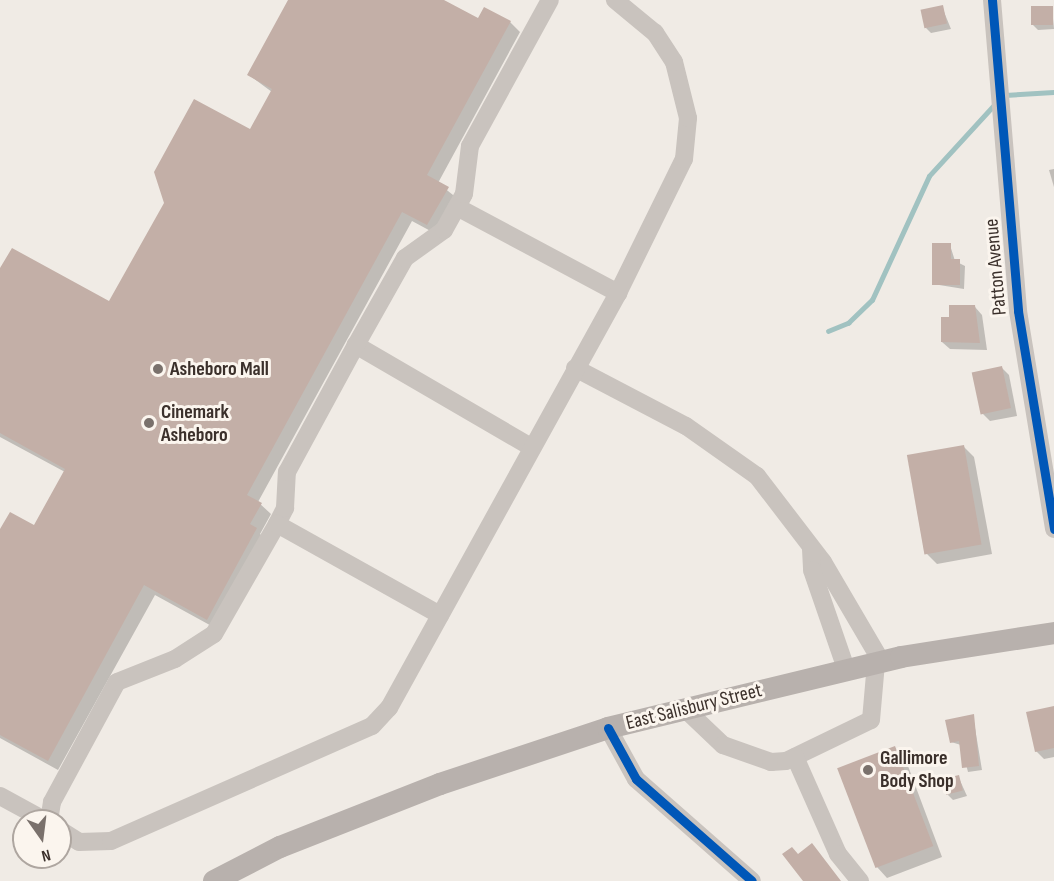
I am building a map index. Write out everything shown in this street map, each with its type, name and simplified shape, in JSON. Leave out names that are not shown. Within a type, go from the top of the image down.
[{"type":"main road","name":"East Salisbury Street","points":[[214,881],[280,847],[440,784],[608,728],[846,669],[1054,633]]},
{"type":"street","points":[[50,809],[117,682],[175,659],[214,634],[285,508],[288,472],[396,269],[405,258],[437,240],[457,207],[467,183],[470,146],[550,0]]},
{"type":"street","points":[[72,836],[86,843],[111,841],[372,726],[388,708],[618,293],[684,159],[688,118],[674,62],[655,33],[615,0]]},
{"type":"street","name":"Patton Avenue","points":[[992,0],[1017,312],[1054,529]]},
{"type":"street","points":[[457,207],[618,293]]},
{"type":"street","points":[[356,345],[531,447]]},
{"type":"street","points":[[575,368],[732,455],[774,495],[811,549],[879,662],[872,720],[795,757],[771,762],[723,745],[684,708]]},
{"type":"street","points":[[277,524],[440,615]]},
{"type":"street","points":[[811,549],[812,570],[846,669]]},
{"type":"street","points":[[608,728],[636,779],[752,881]]},
{"type":"street","points":[[795,757],[838,854],[860,881]]},
{"type":"street","points":[[0,796],[24,809]]},
{"type":"building","name":"Asheboro Mall","points":[[288,0],[444,0],[478,18],[484,7],[511,21],[427,175],[449,187],[427,225],[402,212],[247,495],[262,503],[250,524],[257,528],[207,620],[144,585],[48,761],[0,735],[0,529],[10,512],[34,525],[65,469],[0,433],[0,268],[12,248],[109,301],[164,203],[154,172],[194,99],[250,129],[272,89],[247,75]]},
{"type":"building","points":[[943,5],[947,24],[924,28],[921,10]]},
{"type":"building","points":[[1031,6],[1053,6],[1053,25],[1031,25]]},
{"type":"building","points":[[932,243],[951,243],[951,259],[960,259],[960,285],[932,285]]},
{"type":"building","points":[[949,305],[975,305],[980,343],[941,342],[941,317],[949,317]]},
{"type":"building","points":[[1002,366],[1011,408],[981,415],[972,372]]},
{"type":"building","points":[[964,445],[982,544],[924,555],[907,455]]},
{"type":"building","points":[[1054,706],[1054,748],[1035,752],[1026,712]]},
{"type":"building","points":[[974,714],[979,766],[962,768],[959,741],[950,743],[945,720]]},
{"type":"building","points":[[895,746],[933,846],[875,868],[837,768]]},
{"type":"building","points":[[959,775],[963,791],[946,795],[943,779]]},
{"type":"building","points":[[812,843],[841,881],[803,881],[782,854],[792,847],[798,854]]},
{"type":"waterway","points":[[1005,95],[1054,92]]},
{"type":"waterway","points":[[828,331],[848,323],[872,300],[929,176],[996,103]]},
{"type":"cycle path","points":[[992,0],[1018,311],[1054,529]]},
{"type":"cycle path","points":[[608,728],[636,779],[752,881]]},
{"type":"place","name":"Asheboro Mall","points":[[158,369]]},
{"type":"place","name":"Cinemark Asheboro","points":[[149,423]]},
{"type":"place","name":"Gallimore Body Shop","points":[[868,770]]}]
